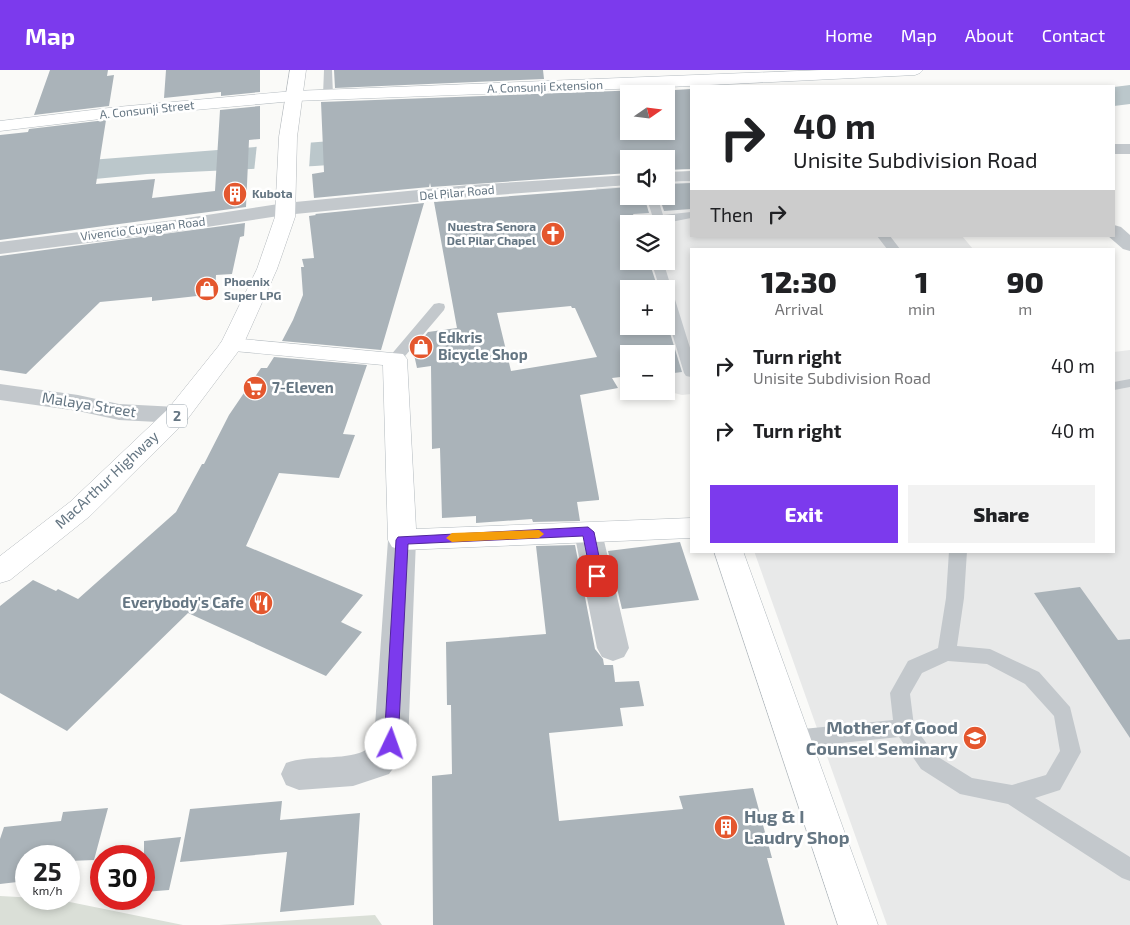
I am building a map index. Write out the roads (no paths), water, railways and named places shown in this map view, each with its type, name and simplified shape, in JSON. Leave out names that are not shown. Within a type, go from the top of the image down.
[{"type":"main road","name":"MacArthur Highway","points":[[0,572],[80,509],[177,416],[231,345],[267,270],[285,209],[288,137],[298,70]]},
{"type":"main road","name":"A. Consunji Extension","points":[[294,96],[669,82],[839,71],[915,70]]},
{"type":"main road","name":"A. Consunji Street","points":[[0,126],[117,112],[294,96]]},
{"type":"main road","points":[[231,345],[394,359],[402,540],[690,528]]},
{"type":"main road","points":[[729,553],[858,925]]},
{"type":"street","points":[[1115,149],[1130,149]]},
{"type":"street","points":[[675,177],[690,176]]},
{"type":"street","name":"Del Pilar Road","points":[[285,209],[620,181]]},
{"type":"street","name":"Vivencio Cuyugan Road","points":[[0,248],[285,209]]},
{"type":"street","points":[[1115,231],[1130,231]]},
{"type":"street","points":[[1115,232],[1130,245]]},
{"type":"street","name":"Malaya Street","points":[[1,393],[70,402],[119,412],[177,416]]},
{"type":"street","points":[[588,532],[613,648]]},
{"type":"street","points":[[300,774],[353,770],[377,763],[391,744],[402,540]]},
{"type":"lane","points":[[328,70],[328,95]]},
{"type":"lane","points":[[675,218],[690,215]]},
{"type":"lane","points":[[884,237],[893,248]]},
{"type":"lane","points":[[394,359],[438,307]]},
{"type":"lane","points":[[675,319],[690,369]]},
{"type":"lane","points":[[1115,386],[1130,383]]},
{"type":"lane","points":[[947,654],[955,598],[958,553]]},
{"type":"lane","points":[[1012,795],[1053,783],[1071,752],[1063,713],[1032,678],[990,657],[947,654],[915,667],[900,693],[904,728],[928,762],[968,786],[1012,795],[1130,870]]},
{"type":"lane","points":[[793,739],[904,728]]},
{"type":"place","name":"Kubota","points":[[235,194]]},
{"type":"place","name":"Nuestra Senora Del Pilar Chapel","points":[[553,234]]},
{"type":"place","name":"Phoenix Super LPG","points":[[207,289]]},
{"type":"place","name":"Edkris Bicycle Shop","points":[[421,347]]},
{"type":"place","name":"7-Eleven","points":[[255,388]]},
{"type":"place","name":"Everybody's Cafe","points":[[261,603]]},
{"type":"place","name":"Mother of Good Counsel Seminary","points":[[975,738]]},
{"type":"place","name":"Hug & I Laudry Shop","points":[[726,827]]}]
